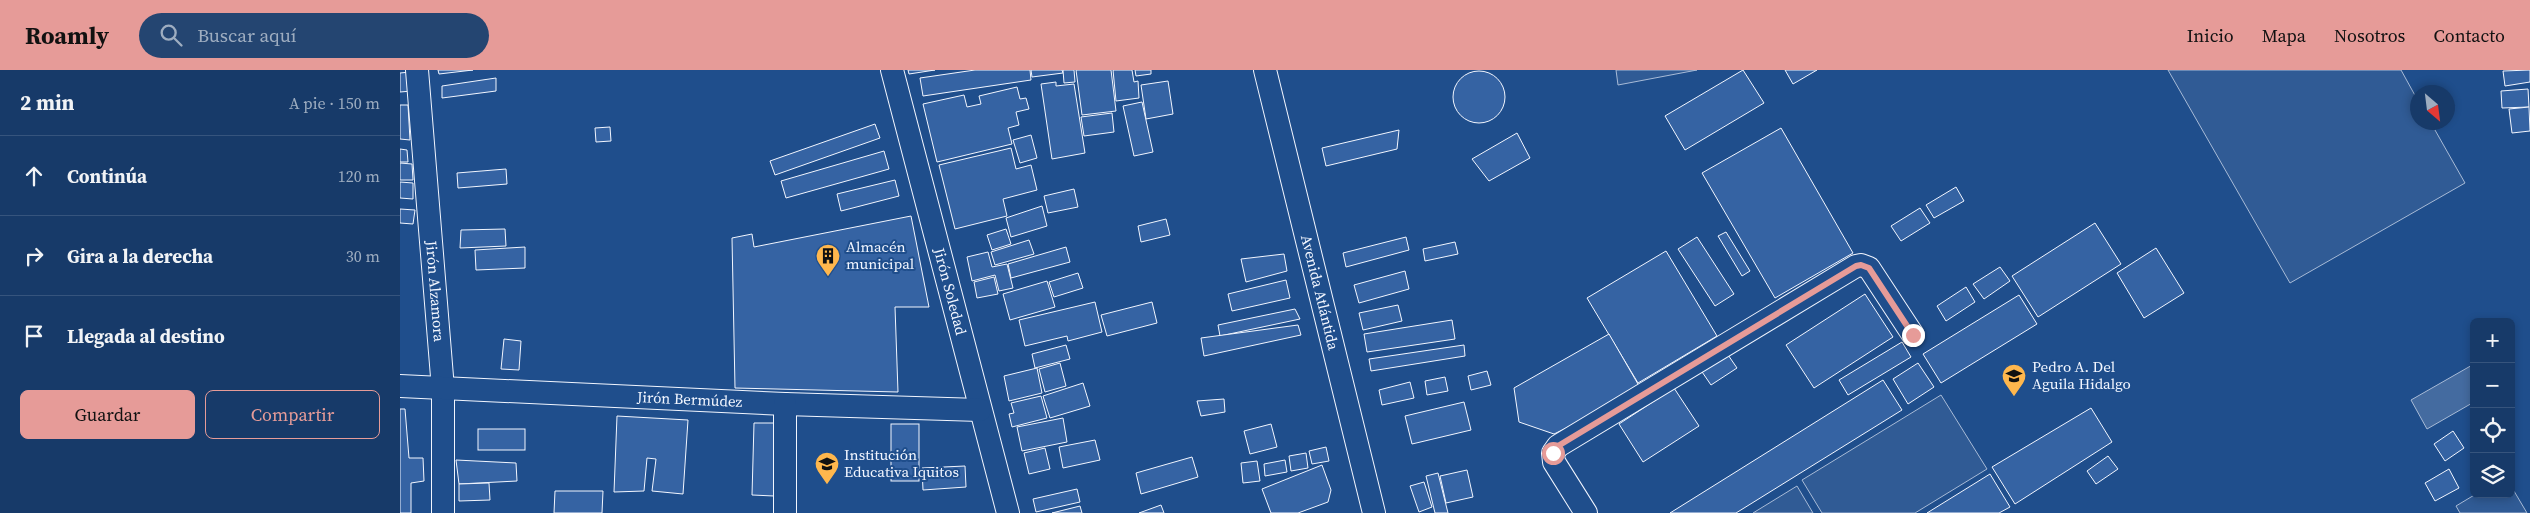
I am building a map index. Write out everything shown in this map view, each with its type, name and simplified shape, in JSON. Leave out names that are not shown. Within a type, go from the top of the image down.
[{"type":"street","name":"Jirón Alzamora","points":[[417,70],[443,389],[443,513]]},
{"type":"street","name":"Jirón Soledad","points":[[892,70],[1008,513]]},
{"type":"street","name":"Avenida Atlántida","points":[[1265,70],[1374,513]]},
{"type":"street","points":[[1586,513],[1554,462],[1553,453],[1558,446],[1856,266],[1861,265],[1869,268],[1913,335]]},
{"type":"street","name":"Jirón Bermúdez","points":[[400,386],[785,404],[980,410]]},
{"type":"street","points":[[785,404],[785,513]]},
{"type":"shaded area","points":[[1616,70],[1697,70],[1618,85]]},
{"type":"shaded area","points":[[2168,70],[2401,70],[2410,86],[2410,130],[2435,130],[2465,183],[2290,283]]},
{"type":"shaded area","points":[[2470,366],[2470,404],[2427,429],[2411,400]]},
{"type":"shaded area","points":[[1941,395],[1987,469],[1915,513],[1822,513],[1802,480]]},
{"type":"shaded area","points":[[1797,486],[1813,513],[1753,513]]},
{"type":"shaded area","points":[[2515,493],[2527,513],[2460,513],[2456,506],[2470,498],[2515,498]]},
{"type":"building","points":[[438,70],[473,70],[439,74]]},
{"type":"building","points":[[908,70],[935,70],[909,74]]},
{"type":"building","points":[[975,70],[1030,70],[1031,80],[923,96],[920,78]]},
{"type":"building","points":[[1031,70],[1062,70],[1063,73],[1032,77]]},
{"type":"building","points":[[1063,70],[1074,70],[1075,82],[1064,83]]},
{"type":"building","points":[[1076,70],[1111,70],[1116,111],[1082,115]]},
{"type":"building","points":[[1113,70],[1132,70],[1134,82],[1138,81],[1139,98],[1116,101]]},
{"type":"building","points":[[1135,70],[1151,70],[1151,74],[1136,76]]},
{"type":"building","points":[[1743,70],[1764,103],[1685,150],[1665,116]]},
{"type":"building","points":[[1785,70],[1817,70],[1793,84]]},
{"type":"building","points":[[2530,70],[2530,82],[2505,86],[2503,71]]},
{"type":"building","points":[[1474,71],[1484,71],[1498,78],[1505,92],[1505,102],[1498,116],[1484,123],[1474,123],[1464,119],[1457,112],[1453,102],[1453,92],[1457,82],[1464,75]]},
{"type":"building","points":[[410,72],[412,91],[400,92],[400,73]]},
{"type":"building","points":[[496,78],[496,91],[442,98],[442,86]]},
{"type":"building","points":[[1168,81],[1173,114],[1146,119],[1141,85]]},
{"type":"building","points":[[1056,82],[1056,86],[1074,84],[1085,153],[1052,159],[1041,84]]},
{"type":"building","points":[[1017,87],[1020,99],[1026,98],[1029,109],[1016,112],[1019,125],[1008,128],[1012,144],[937,162],[923,104],[964,95],[967,107],[981,104],[979,96]]},
{"type":"building","points":[[2528,89],[2529,107],[2502,108],[2501,91]]},
{"type":"building","points":[[1142,102],[1153,152],[1134,156],[1123,106]]},
{"type":"building","points":[[400,105],[408,105],[410,140],[400,139]]},
{"type":"building","points":[[2529,107],[2530,131],[2512,133],[2509,109]]},
{"type":"building","points":[[1112,113],[1114,132],[1084,136],[1081,117]]},
{"type":"building","points":[[875,124],[880,138],[775,175],[770,161]]},
{"type":"building","points":[[610,127],[611,141],[596,142],[595,128]]},
{"type":"building","points":[[1781,128],[1853,253],[1775,298],[1702,173]]},
{"type":"building","points":[[1399,130],[1397,149],[1326,166],[1322,148]]},
{"type":"building","points":[[1517,133],[1530,158],[1489,181],[1472,159]]},
{"type":"building","points":[[1031,135],[1037,158],[1020,163],[1013,140]]},
{"type":"building","points":[[1011,148],[1016,169],[1031,165],[1037,190],[1003,199],[1007,216],[955,229],[939,165]]},
{"type":"building","points":[[400,149],[407,150],[408,162],[400,162]]},
{"type":"building","points":[[884,151],[889,169],[786,198],[781,181]]},
{"type":"building","points":[[400,163],[412,164],[413,180],[400,180]]},
{"type":"building","points":[[506,169],[507,184],[458,188],[457,173]]},
{"type":"building","points":[[895,180],[899,196],[841,211],[837,194]]},
{"type":"building","points":[[400,182],[413,183],[413,199],[400,198]]},
{"type":"building","points":[[1956,187],[1964,201],[1934,218],[1926,205]]},
{"type":"building","points":[[1074,189],[1078,207],[1048,213],[1044,196]]},
{"type":"building","points":[[1042,206],[1047,226],[1011,237],[1006,218]]},
{"type":"building","points":[[1920,208],[1930,223],[1901,241],[1891,226]]},
{"type":"building","points":[[400,209],[415,210],[413,224],[400,223]]},
{"type":"building","name":"Almacén municipal","points":[[911,216],[929,307],[895,307],[898,392],[735,388],[732,238],[752,234],[754,247]]},
{"type":"building","points":[[1166,219],[1170,235],[1141,242],[1138,226]]},
{"type":"building","points":[[2095,223],[2121,264],[2038,317],[2012,276]]},
{"type":"building","points":[[505,229],[506,246],[460,248],[461,230]]},
{"type":"building","points":[[1006,229],[1011,244],[992,250],[987,235]]},
{"type":"building","points":[[1726,232],[1750,271],[1742,276],[1718,236]]},
{"type":"building","points":[[1406,237],[1409,250],[1346,267],[1343,253]]},
{"type":"building","points":[[1697,237],[1734,294],[1715,306],[1678,249]]},
{"type":"building","points":[[1029,240],[1034,254],[995,265],[991,252]]},
{"type":"building","points":[[1455,242],[1458,254],[1425,261],[1423,249]]},
{"type":"building","points":[[525,247],[525,268],[476,270],[475,250]]},
{"type":"building","points":[[1066,247],[1070,262],[1011,278],[1008,264]]},
{"type":"building","points":[[2156,248],[2184,293],[2144,318],[2117,273]]},
{"type":"building","points":[[1666,251],[1717,336],[1638,383],[1587,298]]},
{"type":"building","points":[[988,252],[992,267],[1007,264],[1013,288],[999,291],[995,275],[972,281],[967,257]]},
{"type":"building","points":[[1284,254],[1287,271],[1246,282],[1241,259]]},
{"type":"building","points":[[2000,267],[2010,281],[1984,299],[1973,284]]},
{"type":"building","points":[[1405,271],[1409,289],[1359,303],[1354,285]]},
{"type":"building","points":[[1078,273],[1083,288],[1054,297],[1049,282]]},
{"type":"building","points":[[994,277],[998,294],[977,298],[974,282]]},
{"type":"building","points":[[1286,280],[1290,298],[1232,311],[1228,294]]},
{"type":"building","points":[[1047,281],[1055,307],[1010,320],[1003,294]]},
{"type":"building","points":[[1966,287],[1975,302],[1946,321],[1937,306]]},
{"type":"building","points":[[1865,294],[1893,337],[1814,388],[1786,345]]},
{"type":"building","points":[[2019,295],[2037,324],[1941,383],[1923,354]]},
{"type":"building","points":[[1095,302],[1102,332],[1068,341],[1067,336],[1025,346],[1019,320]]},
{"type":"building","points":[[1152,302],[1157,323],[1107,336],[1101,315]]},
{"type":"building","points":[[1398,305],[1402,321],[1363,330],[1359,313]]},
{"type":"building","points":[[1295,309],[1300,319],[1220,336],[1218,325]]},
{"type":"building","points":[[1452,320],[1455,339],[1367,352],[1364,334]]},
{"type":"building","points":[[1298,325],[1301,335],[1204,356],[1201,338]]},
{"type":"building","points":[[1609,334],[1642,391],[1554,434],[1519,422],[1514,388]]},
{"type":"building","points":[[504,339],[521,341],[519,370],[501,369]]},
{"type":"building","points":[[1902,342],[1911,357],[1848,395],[1839,380]]},
{"type":"building","points":[[1066,345],[1070,359],[1035,368],[1032,354]]},
{"type":"building","points":[[1464,345],[1465,356],[1371,371],[1369,359]]},
{"type":"building","points":[[1724,349],[1737,368],[1711,385],[1698,366]]},
{"type":"building","points":[[1060,363],[1066,386],[1045,392],[1039,369]]},
{"type":"building","points":[[1918,363],[1934,387],[1908,404],[1893,379]]},
{"type":"building","points":[[1037,368],[1042,393],[1009,401],[1004,376]]},
{"type":"building","points":[[1487,371],[1491,385],[1471,390],[1468,376]]},
{"type":"building","points":[[1445,377],[1448,391],[1427,395],[1425,381]]},
{"type":"building","points":[[1883,380],[1902,410],[1736,513],[1670,513]]},
{"type":"building","points":[[1410,382],[1414,398],[1382,405],[1379,390]]},
{"type":"building","points":[[1083,383],[1090,406],[1050,418],[1043,396]]},
{"type":"building","points":[[1674,388],[1699,426],[1643,462],[1619,424]]},
{"type":"building","points":[[1041,396],[1047,418],[1012,427],[1009,414],[1014,413],[1011,403]]},
{"type":"building","points":[[1224,399],[1225,412],[1201,416],[1197,401]]},
{"type":"building","points":[[1464,402],[1471,430],[1412,444],[1405,416]]},
{"type":"building","points":[[2091,408],[2112,442],[2015,504],[1992,467]]},
{"type":"building","points":[[400,409],[405,409],[409,458],[423,458],[424,481],[411,483],[411,513],[400,513]]},
{"type":"building","points":[[617,416],[688,420],[683,494],[652,491],[656,459],[647,458],[644,491],[614,492]]},
{"type":"building","points":[[1063,418],[1067,442],[1022,451],[1017,427]]},
{"type":"building","points":[[754,423],[775,423],[774,496],[752,495]]},
{"type":"building","points":[[891,424],[919,424],[919,481],[891,481]]},
{"type":"building","points":[[1271,424],[1277,447],[1250,454],[1244,431]]},
{"type":"building","points":[[478,429],[525,429],[525,450],[478,450]]},
{"type":"building","points":[[2453,431],[2464,448],[2445,461],[2434,444]]},
{"type":"building","points":[[1095,440],[1100,460],[1063,468],[1059,447]]},
{"type":"building","points":[[1326,447],[1329,461],[1312,464],[1309,451]]},
{"type":"building","points":[[1045,448],[1050,469],[1029,474],[1024,453]]},
{"type":"building","points":[[1306,453],[1308,468],[1291,471],[1289,456]]},
{"type":"building","points":[[2108,456],[2118,469],[2096,484],[2087,471]]},
{"type":"building","points":[[1192,457],[1198,477],[1141,494],[1136,473]]},
{"type":"building","points":[[456,460],[516,463],[517,481],[459,484]]},
{"type":"building","points":[[1285,460],[1287,472],[1265,476],[1264,464]]},
{"type":"building","points":[[1257,461],[1260,481],[1243,483],[1241,463]]},
{"type":"building","points":[[1322,465],[1331,490],[1328,502],[1298,513],[1271,513],[1262,489]]},
{"type":"building","points":[[965,466],[966,487],[923,490],[922,468]]},
{"type":"building","points":[[2449,469],[2459,488],[2435,501],[2425,483]]},
{"type":"building","points":[[1467,470],[1473,497],[1446,503],[1440,476]]},
{"type":"building","points":[[1438,473],[1448,513],[1435,513],[1426,476]]},
{"type":"building","points":[[1990,474],[2010,507],[1999,513],[1927,513]]},
{"type":"building","points":[[1424,482],[1432,507],[1419,512],[1410,486]]},
{"type":"building","points":[[489,483],[490,500],[459,501],[459,484]]},
{"type":"building","points":[[1077,489],[1080,502],[1036,512],[1033,499]]},
{"type":"building","points":[[555,491],[603,491],[602,513],[554,513]]},
{"type":"building","points":[[1161,505],[1164,513],[1139,513]]},
{"type":"building","points":[[1080,506],[1082,513],[1052,513]]},
{"type":"place","name":"Almacén municipal","points":[[828,277]]},
{"type":"place","name":"Pedro A. Del Aguila Hidalgo","points":[[2014,397]]},
{"type":"place","name":"Institución Educativa Iquitos","points":[[827,485]]},
{"type":"route","points":[[1553,453],[1558,446],[1856,266],[1861,265],[1869,268],[1913,335]]}]
